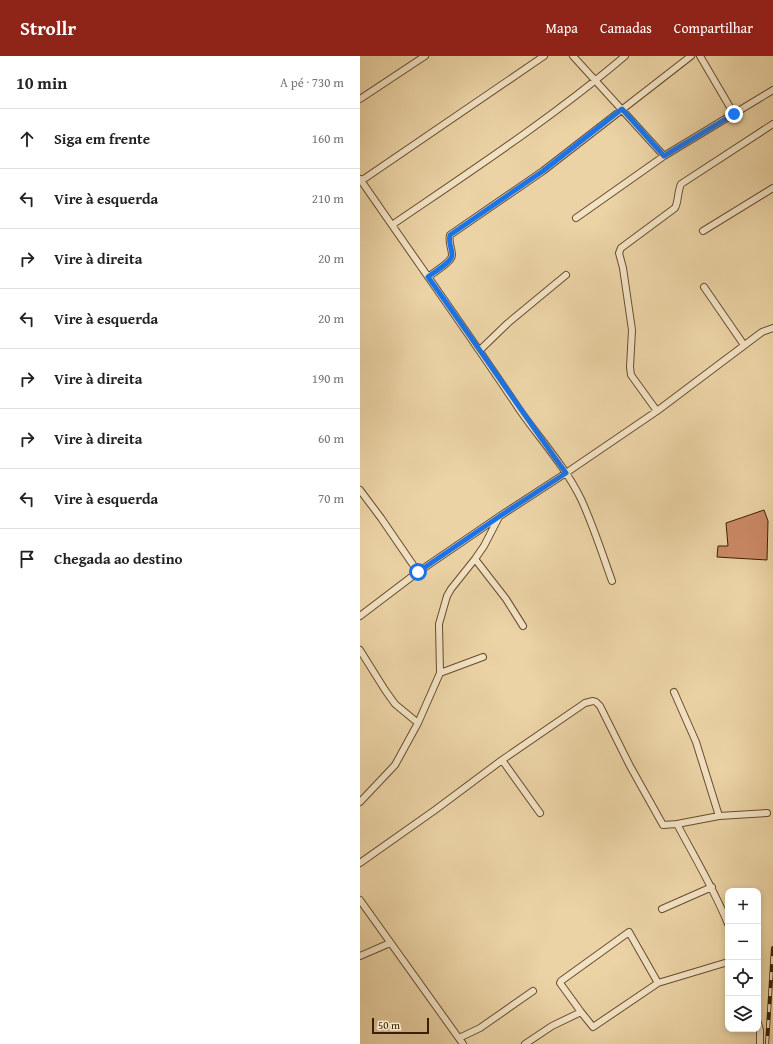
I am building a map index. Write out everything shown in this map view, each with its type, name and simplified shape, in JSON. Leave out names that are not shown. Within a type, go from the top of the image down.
[{"type":"street","points":[[360,99],[425,56]]},
{"type":"street","points":[[544,56],[360,180],[566,473],[580,498],[612,581]]},
{"type":"street","points":[[573,56],[664,156]]},
{"type":"street","points":[[392,225],[493,156],[596,80],[625,56]]},
{"type":"street","points":[[428,277],[450,261],[452,255],[448,240],[450,235],[543,171],[691,56]]},
{"type":"street","points":[[700,56],[734,114]]},
{"type":"street","points":[[576,218],[664,156],[773,90]]},
{"type":"street","points":[[657,411],[631,375],[632,330],[623,268],[619,253],[621,248],[675,208],[678,202],[678,190],[681,184],[773,124]]},
{"type":"street","points":[[703,231],[773,188]]},
{"type":"street","points":[[480,350],[508,322],[566,275]]},
{"type":"street","points":[[704,287],[744,345]]},
{"type":"street","points":[[360,616],[418,572],[657,411],[762,332],[773,328]]},
{"type":"street","points":[[360,490],[418,572]]},
{"type":"street","points":[[360,802],[395,765],[418,723],[440,673],[440,616],[451,589],[484,546],[500,516]]},
{"type":"street","points":[[475,559],[506,599],[523,626]]},
{"type":"street","points":[[360,650],[395,704],[418,723]]},
{"type":"street","points":[[440,673],[484,657]]},
{"type":"street","points":[[674,692],[696,742],[719,816]]},
{"type":"street","points":[[360,863],[436,810],[502,760],[585,703],[593,701],[600,706],[627,760],[663,825],[677,824],[719,816],[767,813]]},
{"type":"street","points":[[502,760],[540,813]]},
{"type":"street","points":[[677,824],[695,859],[712,887],[725,917]]},
{"type":"street","points":[[662,909],[712,887]]},
{"type":"street","points":[[360,900],[463,1044]]},
{"type":"street","points":[[658,983],[630,933],[627,932],[560,983],[593,1027],[658,983],[725,963]]},
{"type":"street","points":[[360,956],[390,944]]},
{"type":"street","points":[[459,1038],[480,1028],[533,991]]},
{"type":"street","points":[[525,1044],[552,1026],[581,1012]]},
{"type":"street","points":[[760,1032],[760,1044]]},
{"type":"building","points":[[764,510],[768,521],[767,560],[717,557],[718,546],[728,546],[726,523]]},
{"type":"railway","points":[[767,1044],[773,948]]},
{"type":"route","points":[[418,572],[566,473],[428,277],[450,261],[452,255],[448,240],[450,235],[543,171],[622,109],[664,156],[734,114]]}]
